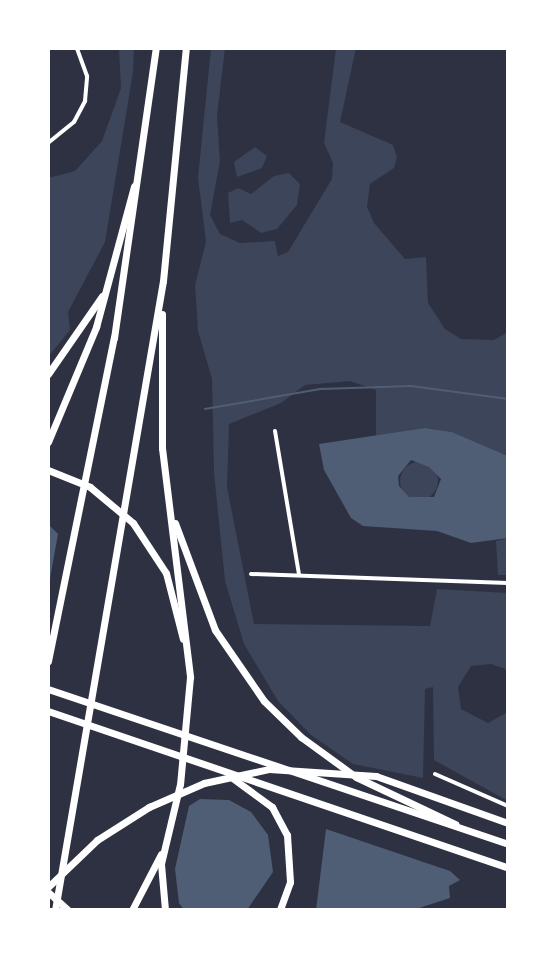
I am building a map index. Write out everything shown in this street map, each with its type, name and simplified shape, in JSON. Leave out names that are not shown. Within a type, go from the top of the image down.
[{"type":"highway","points":[[48,661],[70,538],[114,338],[152,94],[156,48]]},
{"type":"highway","points":[[55,910],[92,712],[119,533],[163,281],[186,48]]},
{"type":"highway","points":[[48,442],[90,345],[126,228],[152,94]]},
{"type":"highway","points":[[48,374],[85,327],[109,280]]},
{"type":"highway","points":[[163,281],[166,488],[190,677],[190,714],[180,784],[166,844],[159,890],[165,910]]},
{"type":"highway","points":[[48,470],[106,499],[151,547],[171,585],[190,677]]},
{"type":"highway","points":[[166,488],[193,583],[215,630],[264,701],[301,736],[356,777],[441,812],[459,827]]},
{"type":"highway","points":[[48,689],[508,844]]},
{"type":"highway","points":[[48,711],[508,868]]},
{"type":"highway","points":[[218,769],[272,807],[287,835],[290,882],[280,910]]},
{"type":"highway","points":[[48,887],[80,854],[129,817],[226,777],[269,769],[331,769],[433,795],[508,822]]},
{"type":"highway","points":[[132,910],[166,844]]},
{"type":"highway","points":[[48,892],[68,910]]},
{"type":"street","points":[[48,143],[74,122],[85,101],[87,76],[77,48]]},
{"type":"street","points":[[275,431],[299,574]]},
{"type":"street","points":[[251,574],[508,583]]},
{"type":"street","points":[[435,774],[508,806]]},
{"type":"shaded area","points":[[119,48],[134,48],[133,72],[105,242],[68,312],[70,330],[48,357],[48,178],[75,171],[102,141],[121,88]]},
{"type":"shaded area","points":[[211,48],[225,48],[217,116],[220,161],[210,215],[220,234],[240,243],[275,241],[278,256],[288,252],[332,179],[333,163],[324,143],[336,48],[356,48],[340,122],[393,145],[397,157],[394,168],[370,184],[367,207],[374,223],[405,259],[426,257],[428,303],[445,329],[461,339],[494,340],[508,332],[508,456],[452,432],[425,428],[376,436],[376,390],[350,381],[305,385],[281,403],[229,424],[227,487],[254,624],[430,626],[437,589],[508,593],[508,670],[491,664],[471,666],[458,687],[461,709],[488,723],[506,713],[508,706],[508,801],[434,760],[433,687],[425,689],[423,778],[353,764],[311,735],[278,701],[244,644],[225,581],[214,473],[212,379],[198,331],[195,285],[206,242],[198,178]]},
{"type":"shaded area","points":[[255,147],[267,156],[262,168],[237,177],[234,162]]},
{"type":"shaded area","points":[[289,173],[300,184],[297,205],[277,229],[261,233],[242,220],[230,223],[228,193],[238,188],[251,194],[274,176]]},
{"type":"shaded area","points":[[425,428],[452,432],[508,456],[508,538],[471,543],[437,531],[363,526],[351,518],[324,470],[319,444]],"holes":[[[411,460],[429,467],[441,479],[434,497],[409,497],[399,486],[398,476]]]},
{"type":"shaded area","points":[[419,462],[433,467],[438,481],[433,495],[419,500],[405,495],[400,481],[405,467]]},
{"type":"shaded area","points":[[48,524],[58,534],[48,590]]},
{"type":"shaded area","points":[[508,538],[508,575],[498,575],[496,541]]},
{"type":"shaded area","points":[[200,799],[229,800],[251,812],[268,835],[273,872],[247,910],[184,910],[179,903],[175,869],[189,806]]},
{"type":"shaded area","points":[[326,829],[450,871],[460,880],[449,886],[450,898],[413,910],[316,910]]},
{"type":"waterway","points":[[205,409],[321,389],[411,386],[508,399]]}]
